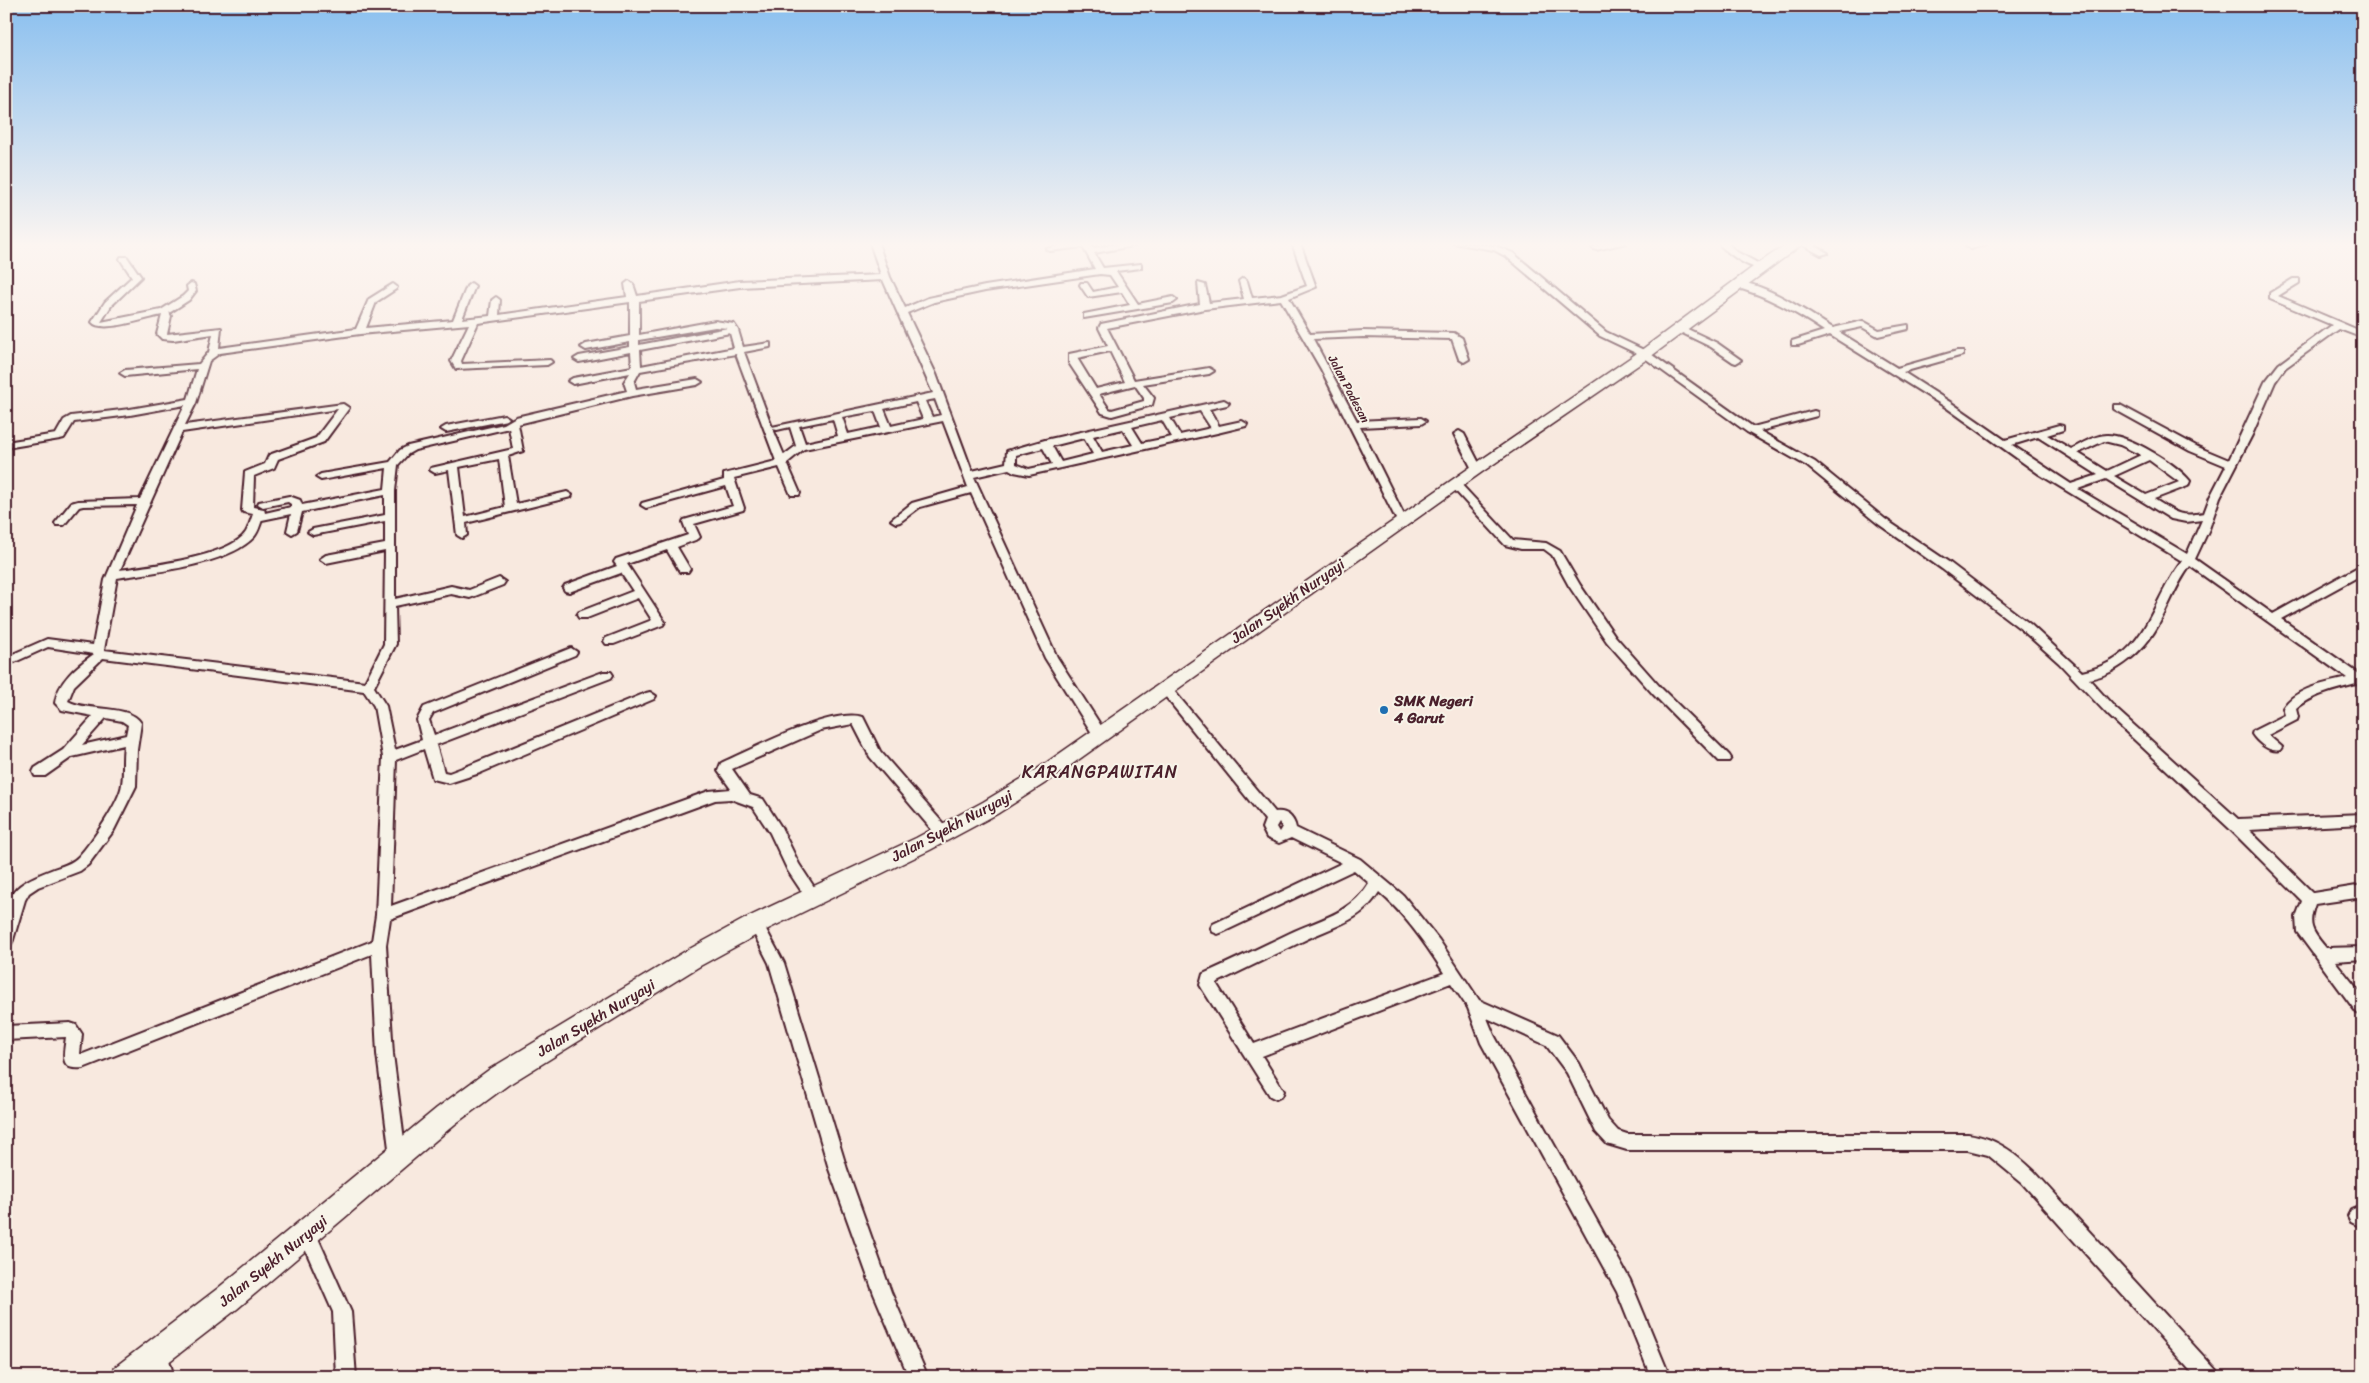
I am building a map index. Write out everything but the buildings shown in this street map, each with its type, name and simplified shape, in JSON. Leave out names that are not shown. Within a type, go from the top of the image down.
[{"type":"main road","name":"Jalan Syekh Nuryayi","points":[[125,1377],[227,1299],[446,1116],[499,1077],[692,959],[756,924],[943,833],[1010,795],[1100,735],[1402,521],[1645,354],[1707,308]]},
{"type":"street","points":[[104,308],[96,322],[105,325],[164,312],[171,308]]},
{"type":"street","points":[[360,331],[369,308]]},
{"type":"street","points":[[456,323],[462,308]]},
{"type":"street","points":[[494,318],[495,308]]},
{"type":"street","points":[[6,940],[18,898],[24,889],[33,883],[75,868],[83,861],[109,826],[129,786],[132,738],[135,723],[132,720],[66,707],[61,703],[61,699],[76,675],[99,652],[113,575],[144,502],[180,430],[206,358],[212,353],[276,342],[360,331],[475,321],[567,308]]},
{"type":"street","points":[[632,393],[630,382],[637,370],[634,343],[634,308]]},
{"type":"street","points":[[900,308],[939,395],[974,489],[1051,658],[1100,735]]},
{"type":"street","points":[[902,313],[910,308]]},
{"type":"street","points":[[1087,316],[1133,308]]},
{"type":"street","points":[[1113,348],[1072,356],[1074,363],[1107,412],[1148,405],[1149,398],[1134,383],[1103,328],[1108,324],[1197,308]]},
{"type":"street","name":"Jalan Padesan","points":[[1290,308],[1354,424],[1402,521]]},
{"type":"street","points":[[1572,308],[1600,331],[1645,354],[1752,430],[1812,464],[1881,521],[1946,566],[2026,627],[2080,677],[2112,712],[2235,825],[2310,898]]},
{"type":"street","points":[[1791,308],[1950,406],[2070,488],[2190,560],[2360,681]]},
{"type":"street","points":[[2298,308],[2363,335]]},
{"type":"street","points":[[164,312],[167,316],[162,334],[165,337],[218,330],[212,353]]},
{"type":"street","points":[[475,321],[456,361],[459,367],[547,362]]},
{"type":"street","points":[[579,359],[634,343],[729,324],[734,330],[738,351],[795,493]]},
{"type":"street","points":[[1795,344],[1829,332],[1863,324],[1878,333],[1905,327]]},
{"type":"street","points":[[2080,677],[2103,672],[2114,666],[2140,645],[2153,626],[2176,577],[2190,560],[2215,497],[2270,382],[2282,366],[2338,325]]},
{"type":"street","points":[[1679,328],[1714,344],[1736,360]]},
{"type":"street","points":[[586,347],[634,343],[734,330]]},
{"type":"street","points":[[1307,337],[1363,334],[1454,336],[1457,338],[1464,359]]},
{"type":"street","points":[[573,381],[767,345]]},
{"type":"street","points":[[1894,372],[1960,353]]},
{"type":"street","points":[[124,372],[204,366]]},
{"type":"street","points":[[1095,392],[1134,383],[1209,371]]},
{"type":"street","points":[[368,687],[387,651],[390,625],[390,491],[393,464],[404,452],[412,448],[516,421],[632,393],[697,382]]},
{"type":"street","points":[[777,427],[939,395]]},
{"type":"street","points":[[920,400],[929,421]]},
{"type":"street","points":[[6,445],[60,436],[67,422],[71,419],[130,412],[191,401]]},
{"type":"street","points":[[1011,465],[1011,454],[1045,443],[1224,403]]},
{"type":"street","points":[[113,575],[188,563],[232,548],[246,540],[259,517],[260,510],[247,510],[249,474],[270,466],[273,456],[320,440],[343,410],[343,407],[180,430]]},
{"type":"street","points":[[2117,407],[2194,449],[2231,466]]},
{"type":"street","points":[[879,408],[887,430]]},
{"type":"street","points":[[1203,408],[1217,430]]},
{"type":"street","points":[[1752,430],[1814,414]]},
{"type":"street","points":[[837,416],[844,438]]},
{"type":"street","points":[[1164,416],[1178,439]]},
{"type":"street","points":[[446,429],[508,418],[516,421]]},
{"type":"street","points":[[610,641],[659,622],[620,562],[694,537],[688,522],[739,508],[728,476],[781,462],[801,447],[947,418]]},
{"type":"street","points":[[435,470],[518,451],[516,421]]},
{"type":"street","points":[[1354,424],[1421,421]]},
{"type":"street","points":[[968,475],[1011,465],[1023,472],[1058,466],[1242,424]]},
{"type":"street","points":[[794,425],[801,447]]},
{"type":"street","points":[[1126,425],[1140,448]]},
{"type":"street","points":[[2004,444],[2059,428]]},
{"type":"street","points":[[1087,434],[1100,457]]},
{"type":"street","points":[[1459,434],[1477,469]]},
{"type":"street","points":[[2039,434],[2178,519],[2209,515]]},
{"type":"street","points":[[2070,454],[2107,438],[2122,442],[2148,456],[2185,481],[2184,484],[2145,500]]},
{"type":"street","points":[[1045,443],[1058,466]]},
{"type":"street","points":[[503,454],[511,509]]},
{"type":"street","points":[[2070,488],[2105,476],[2148,456]]},
{"type":"street","points":[[321,477],[393,464]]},
{"type":"street","points":[[454,465],[462,535]]},
{"type":"street","points":[[646,504],[730,482]]},
{"type":"street","points":[[1455,484],[1510,543],[1521,546],[1546,546],[1556,553],[1574,586],[1611,638],[1657,691],[1724,758]]},
{"type":"street","points":[[896,520],[916,505],[974,489]]},
{"type":"street","points":[[259,517],[390,491]]},
{"type":"street","points":[[460,521],[566,495]]},
{"type":"street","points":[[263,504],[290,499],[296,502],[297,516],[292,531]]},
{"type":"street","points":[[60,523],[75,505],[82,503],[144,502]]},
{"type":"street","points":[[313,532],[390,517]]},
{"type":"street","points":[[670,545],[684,569]]},
{"type":"street","points":[[326,559],[391,546]]},
{"type":"street","points":[[569,588],[624,568]]},
{"type":"street","points":[[2272,619],[2360,571]]},
{"type":"street","points":[[389,604],[451,590],[470,594],[500,582]]},
{"type":"street","points":[[583,615],[640,593]]},
{"type":"street","points":[[6,662],[47,643],[99,652],[368,687]]},
{"type":"street","points":[[571,652],[428,710],[423,720],[438,775],[449,778],[650,696]]},
{"type":"street","points":[[390,757],[607,675]]},
{"type":"street","points":[[2275,747],[2258,734],[2292,717],[2289,708],[2293,704],[2314,691],[2360,681]]},
{"type":"street","points":[[368,687],[380,706],[390,757],[383,915],[379,945],[385,1054],[398,1156]]},
{"type":"street","points":[[1165,688],[1273,820],[1282,819],[1288,822],[1291,826],[1290,831],[1355,863],[1378,881],[1411,913],[1474,1005],[1487,1038],[1624,1286],[1661,1377]]},
{"type":"street","points":[[40,772],[68,753],[102,714]]},
{"type":"street","points":[[745,798],[725,771],[726,766],[818,726],[853,719],[858,720],[875,754],[943,833]]},
{"type":"street","points":[[68,753],[114,744],[132,738]]},
{"type":"street","points":[[383,915],[714,794],[731,794],[758,803],[776,831],[793,867],[813,897]]},
{"type":"street","points":[[2235,825],[2363,818]]},
{"type":"street","points":[[1218,928],[1355,863]]},
{"type":"street","points":[[1276,1091],[1208,986],[1208,979],[1307,932],[1336,922],[1366,901],[1378,881]]},
{"type":"street","points":[[2310,898],[2363,891]]},
{"type":"street","points":[[2310,898],[2303,917],[2304,932],[2363,1008]]},
{"type":"street","points":[[756,924],[776,963],[838,1169],[883,1294],[919,1377]]},
{"type":"street","points":[[6,1033],[70,1030],[74,1034],[70,1058],[75,1062],[83,1061],[379,945]]},
{"type":"street","points":[[2322,955],[2363,953]]},
{"type":"street","points":[[1251,1053],[1453,976]]},
{"type":"street","points":[[1474,1005],[1552,1040],[1573,1068],[1602,1126],[1613,1138],[1627,1142],[1968,1142],[1985,1144],[2000,1152],[2028,1177],[2209,1377]]},
{"type":"street","points":[[307,1233],[342,1312],[346,1377]]},
{"type":"street","points":[[158,1352],[164,1377]]},
{"type":"place","name":"SMK Negeri 4 Garut","points":[[1384,710]]},
{"type":"district","name":"KARANGPAWITAN","points":[[1100,772]]}]
